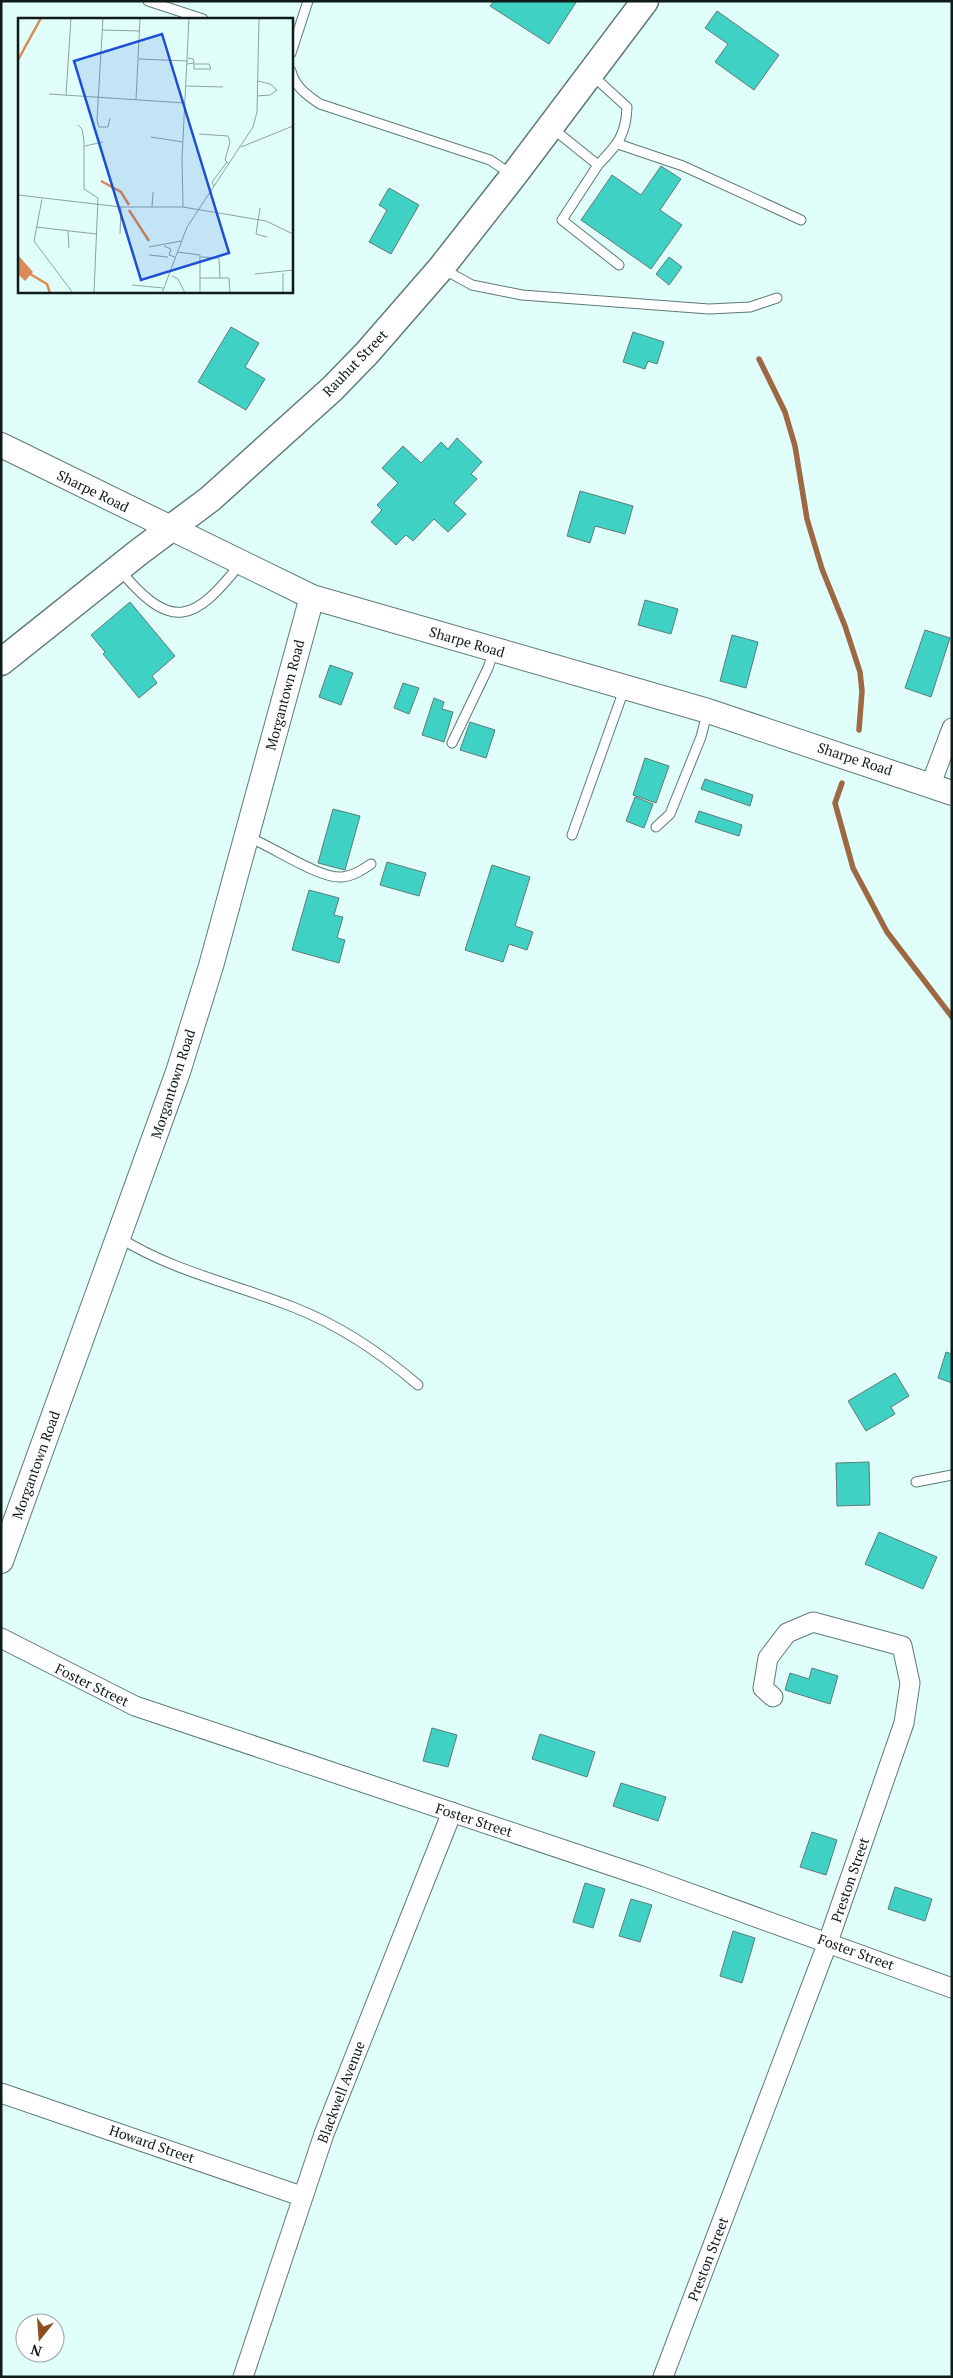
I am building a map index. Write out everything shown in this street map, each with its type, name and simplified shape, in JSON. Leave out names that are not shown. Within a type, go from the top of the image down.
[{"type":"main road","name":"Rauhut Street","points":[[1,662],[119,568],[210,499],[332,389],[367,353],[441,268],[514,176],[645,1]]},
{"type":"street","name":"Sharpe Road","points":[[1,445],[312,597],[708,711],[941,788]]},
{"type":"street","name":"Morgantown Road","points":[[1,1561],[120,1237],[178,1072],[211,966],[312,597]]},
{"type":"street","points":[[941,788],[952,728]]},
{"type":"street","name":"Preston Street","points":[[663,2377],[828,1942],[904,1723],[910,1683],[902,1646],[813,1622],[787,1633],[768,1658],[763,1688],[774,1698]]},
{"type":"street","name":"Foster Street","points":[[1,1638],[135,1706],[645,1877],[952,1988]]},
{"type":"street","name":"Blackwell Avenue","points":[[243,2377],[302,2196],[452,1812]]},
{"type":"street","name":"Howard Street","points":[[1,2093],[302,2196]]},
{"type":"lane","points":[[148,1],[200,18]]},
{"type":"lane","points":[[292,48],[308,1]]},
{"type":"lane","points":[[292,74],[294,81],[306,94],[320,104],[490,160],[514,176]]},
{"type":"lane","points":[[590,74],[627,107],[627,126],[618,144],[598,165],[562,220],[619,265]]},
{"type":"lane","points":[[550,127],[598,165]]},
{"type":"lane","points":[[618,144],[682,166],[801,220]]},
{"type":"lane","points":[[441,268],[472,285],[522,295],[709,309],[750,307],[777,298]]},
{"type":"lane","points":[[119,568],[136,590],[169,613],[187,613],[217,593],[241,563]]},
{"type":"lane","points":[[452,743],[488,668],[494,650]]},
{"type":"lane","points":[[572,836],[625,687]]},
{"type":"lane","points":[[656,827],[670,814],[701,737],[708,711]]},
{"type":"lane","points":[[246,836],[268,845],[306,867],[340,877],[353,875],[371,864]]},
{"type":"lane","points":[[120,1237],[146,1254],[293,1307],[326,1321],[389,1360],[418,1385]]},
{"type":"lane","points":[[916,1482],[952,1475]]},
{"type":"building","points":[[494,1],[577,1],[549,44],[490,6]]},
{"type":"building","points":[[717,11],[779,55],[754,90],[715,62],[728,44],[705,28]]},
{"type":"building","points":[[661,166],[681,179],[660,210],[682,225],[651,269],[581,220],[612,175],[641,195]]},
{"type":"building","points":[[389,188],[419,205],[391,254],[369,242],[387,210],[379,205]]},
{"type":"building","points":[[669,257],[682,267],[669,285],[656,274]]},
{"type":"building","points":[[231,327],[259,343],[245,367],[265,379],[246,410],[198,382]]},
{"type":"building","points":[[633,332],[664,342],[657,364],[648,361],[645,369],[623,362]]},
{"type":"building","points":[[457,438],[482,462],[471,474],[477,479],[454,503],[466,514],[448,532],[434,519],[413,541],[406,535],[396,545],[371,522],[382,510],[377,505],[398,483],[382,468],[403,446],[421,463],[441,442],[448,449]]},
{"type":"building","points":[[580,491],[633,506],[625,534],[595,526],[590,543],[567,536]]},
{"type":"building","points":[[645,600],[678,609],[671,634],[638,625]]},
{"type":"building","points":[[130,602],[175,656],[152,676],[157,683],[139,698],[103,654],[105,652],[91,635]]},
{"type":"building","points":[[925,630],[950,638],[931,697],[905,688]]},
{"type":"building","points":[[732,635],[758,642],[746,688],[720,681]]},
{"type":"building","points":[[330,665],[353,673],[341,705],[319,697]]},
{"type":"building","points":[[403,683],[419,688],[409,714],[394,708]]},
{"type":"building","points":[[434,698],[444,702],[442,709],[453,712],[444,742],[422,735]]},
{"type":"building","points":[[470,722],[495,730],[486,758],[460,750]]},
{"type":"building","points":[[645,758],[669,766],[656,803],[633,795]]},
{"type":"building","points":[[705,779],[753,795],[750,806],[701,789]]},
{"type":"building","points":[[635,797],[653,804],[644,828],[626,821]]},
{"type":"building","points":[[333,809],[360,816],[345,870],[318,863]]},
{"type":"building","points":[[699,811],[742,825],[739,836],[695,822]]},
{"type":"building","points":[[387,862],[426,873],[419,896],[380,885]]},
{"type":"building","points":[[492,865],[530,877],[515,926],[533,932],[527,950],[509,944],[503,962],[465,950]]},
{"type":"building","points":[[309,890],[339,898],[334,915],[343,917],[337,938],[345,940],[339,963],[292,950]]},
{"type":"building","points":[[946,1352],[952,1354],[952,1383],[938,1378]]},
{"type":"building","points":[[895,1373],[909,1396],[891,1407],[895,1414],[866,1431],[848,1401]]},
{"type":"building","points":[[869,1462],[870,1505],[837,1506],[836,1463]]},
{"type":"building","points":[[879,1532],[937,1557],[923,1589],[865,1564]]},
{"type":"building","points":[[812,1668],[838,1676],[830,1704],[785,1690],[790,1673],[809,1679]]},
{"type":"building","points":[[432,1728],[457,1735],[448,1767],[423,1761]]},
{"type":"building","points":[[540,1734],[595,1752],[587,1777],[532,1759]]},
{"type":"building","points":[[621,1783],[666,1797],[658,1821],[613,1806]]},
{"type":"building","points":[[812,1832],[837,1840],[826,1875],[800,1867]]},
{"type":"building","points":[[585,1883],[605,1889],[593,1928],[573,1922]]},
{"type":"building","points":[[895,1887],[932,1899],[925,1921],[888,1909]]},
{"type":"building","points":[[631,1899],[652,1905],[640,1942],[619,1936]]},
{"type":"building","points":[[733,1931],[755,1938],[742,1983],[720,1976]]},
{"type":"waterway","points":[[759,359],[785,412],[795,446],[807,519],[822,569],[845,626],[860,672],[862,691],[859,730]]},
{"type":"waterway","points":[[842,783],[835,803],[853,868],[887,932],[952,1017]]}]
